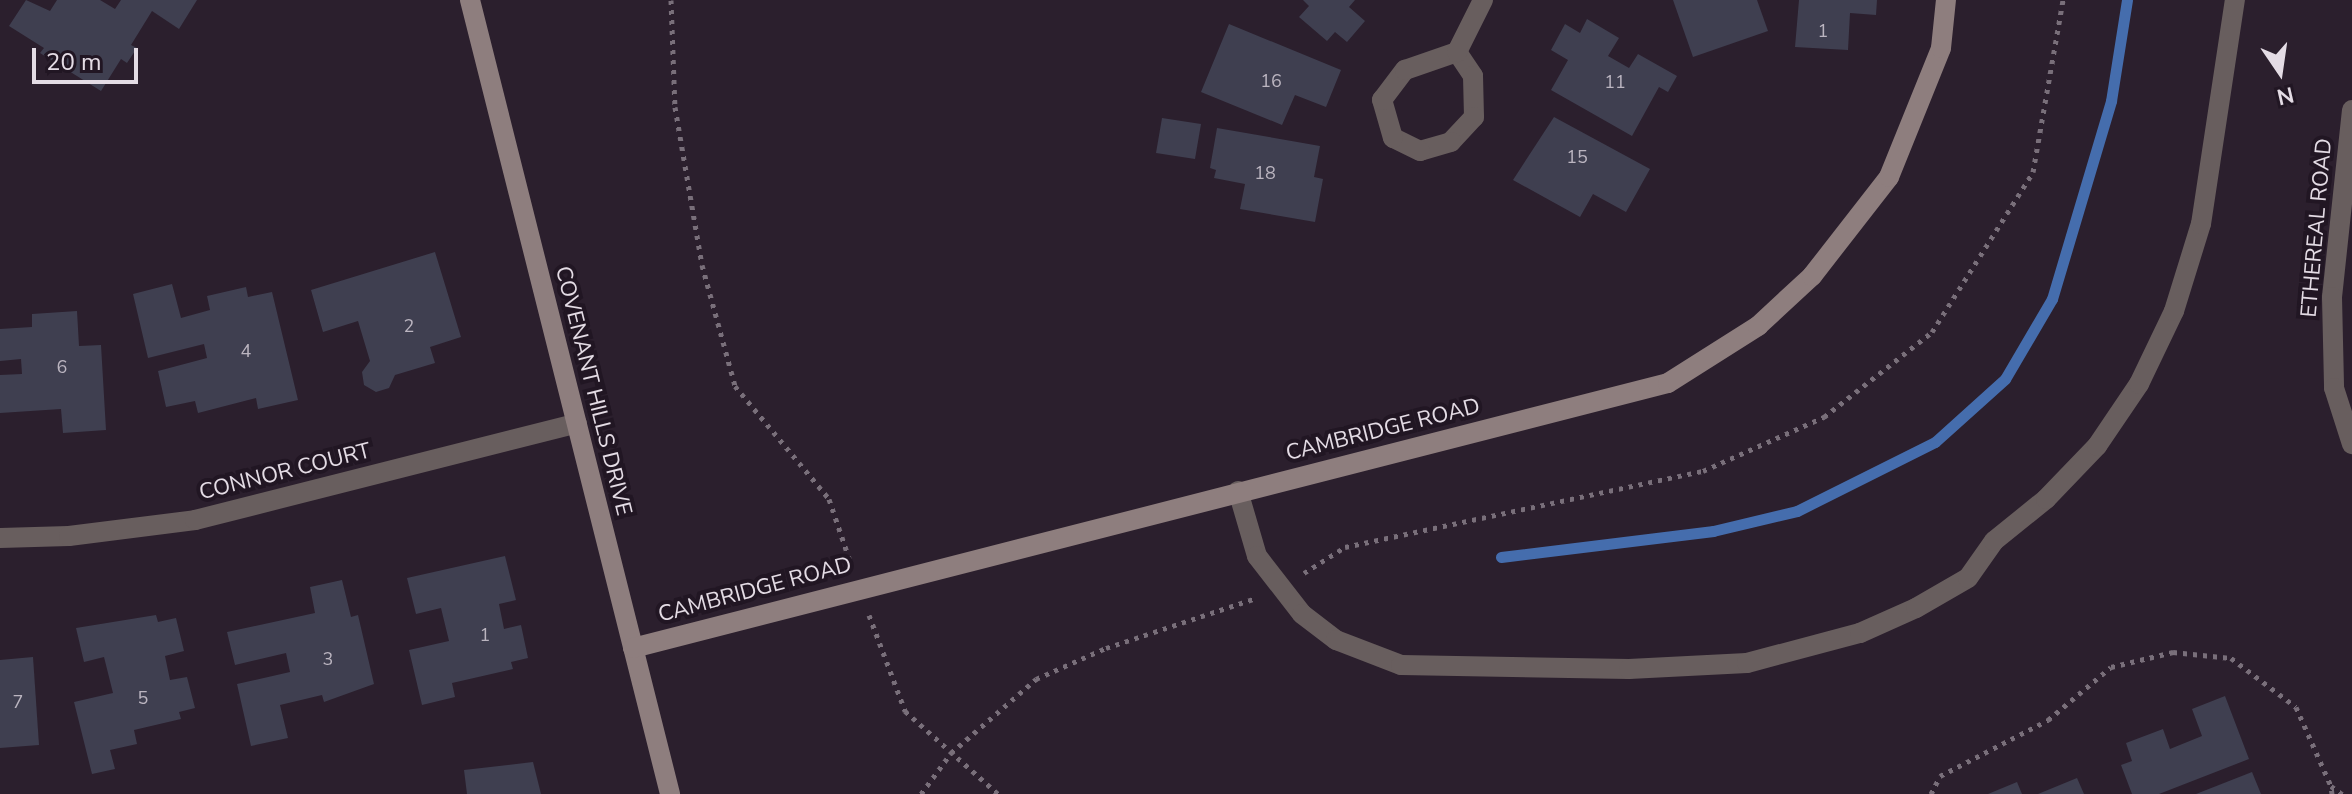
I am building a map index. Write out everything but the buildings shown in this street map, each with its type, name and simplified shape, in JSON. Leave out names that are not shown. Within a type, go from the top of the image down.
[{"type":"street","name":"COVENANT HILLS DRIVE","points":[[470,0],[670,794]]},
{"type":"street","points":[[1457,52],[1473,76],[1474,117],[1451,142],[1420,151],[1393,138],[1382,100],[1405,70],[1457,52],[1483,0]]},
{"type":"street","name":"CAMBRIDGE ROAD","points":[[633,648],[859,586],[1668,383],[1758,326],[1812,276],[1889,177],[1941,48],[1946,0]]},
{"type":"street","points":[[1238,491],[1257,556],[1278,589],[1336,640],[1401,665],[1629,669],[1747,663],[1795,654],[1902,615],[1968,578],[1994,541],[2046,499],[2097,446],[2139,384],[2174,311],[2201,224],[2235,0]]},
{"type":"street","name":"ETHEREAL ROAD","points":[[2352,110],[2332,297],[2334,388],[2352,442]]},
{"type":"street","name":"CONNOR COURT","points":[[0,538],[69,536],[195,520],[577,423]]},
{"type":"path","points":[[671,0],[675,107],[702,265],[735,386],[829,499],[905,711],[998,794]]},
{"type":"path","points":[[921,794],[951,753],[1036,679],[1106,648],[1216,615],[1278,589],[1345,547],[1703,471],[1824,417],[1932,332],[2033,172],[2063,0]]},
{"type":"path","points":[[1931,794],[1940,776],[2048,720],[2111,667],[2173,652],[2231,658],[2296,707],[2332,794]]},
{"type":"path","points":[[2331,786],[2342,794]]},
{"type":"waterway","points":[[1501,557],[1713,531],[1797,511],[1935,442],[2005,379],[2052,299],[2111,101],[2127,0]]}]
